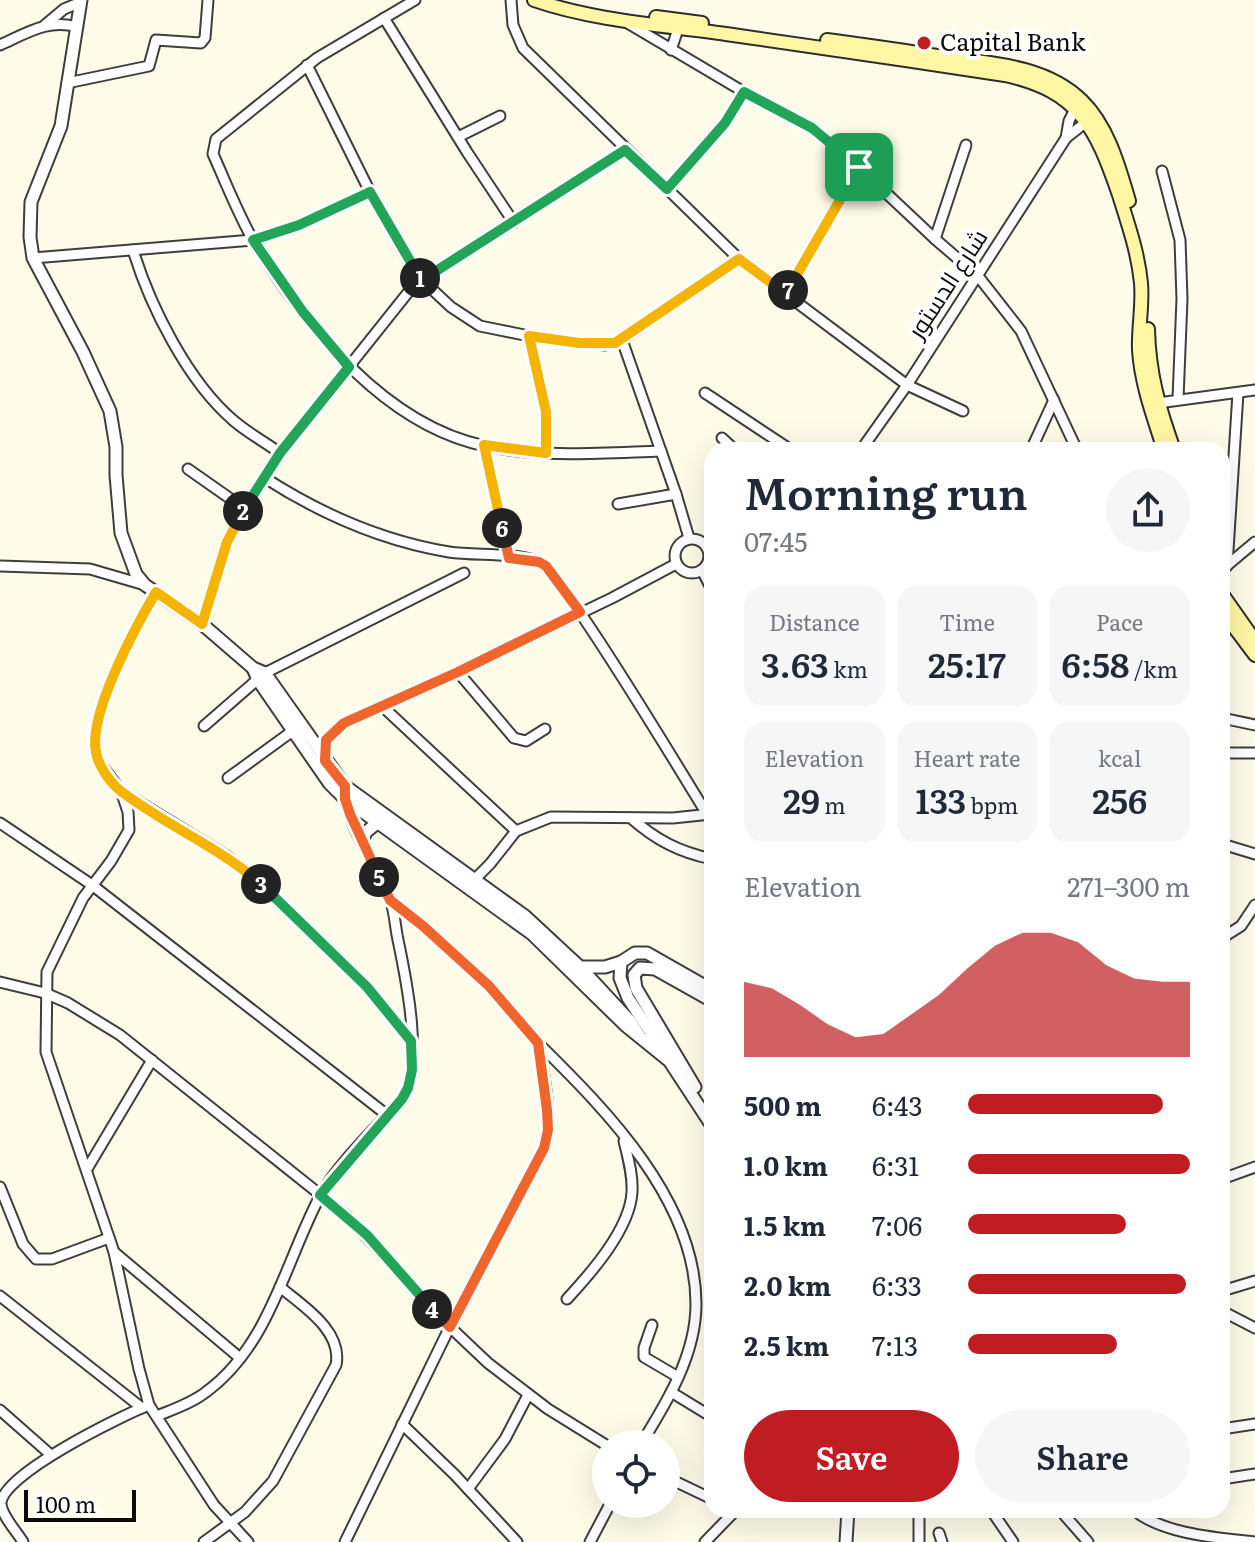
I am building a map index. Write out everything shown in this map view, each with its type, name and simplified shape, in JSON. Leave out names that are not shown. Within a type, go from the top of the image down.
[{"type":"main road","points":[[534,0],[678,29],[812,45],[1005,75],[1046,87],[1078,105]]},
{"type":"main road","points":[[559,0],[656,17],[898,49],[1023,70],[1052,79],[1090,119],[1114,157],[1139,237],[1148,280],[1149,365],[1171,442]]},
{"type":"main road","points":[[1090,119],[1133,239],[1141,283],[1141,365],[1162,442]]},
{"type":"main road","points":[[1230,605],[1255,641]]},
{"type":"main road","points":[[1230,622],[1255,655]]},
{"type":"street","points":[[67,83],[149,66],[156,40],[201,43],[205,38],[208,0]]},
{"type":"street","points":[[415,0],[307,65],[219,135],[212,149],[253,240],[303,312],[349,367],[408,412],[436,428],[484,445],[546,453],[661,451]]},
{"type":"street","points":[[511,0],[513,25],[523,48],[739,259],[907,385],[963,411]]},
{"type":"street","points":[[45,25],[56,14],[81,1]]},
{"type":"street","points":[[81,1],[61,126],[31,202],[30,237],[33,258],[83,352],[110,411],[116,447],[121,533],[130,561],[145,585]]},
{"type":"street","points":[[384,18],[514,223]]},
{"type":"street","points":[[622,19],[744,92],[812,128],[978,276],[1021,331],[1073,442]]},
{"type":"street","points":[[0,45],[45,25],[60,23],[77,27]]},
{"type":"street","points":[[671,50],[678,29]]},
{"type":"street","points":[[307,65],[370,192],[422,280],[464,318],[494,330],[529,336],[595,344],[622,340],[739,259]]},
{"type":"street","points":[[667,189],[725,123],[744,92]]},
{"type":"street","name":"شارع الدستور","points":[[1066,138],[1069,121],[1078,105]]},
{"type":"street","points":[[458,137],[500,116]]},
{"type":"street","name":"شارع الدستور","points":[[867,442],[907,385],[1066,138],[1090,119]]},
{"type":"street","points":[[935,239],[966,145]]},
{"type":"street","points":[[202,624],[227,542],[280,453],[414,285],[625,150]]},
{"type":"street","points":[[786,294],[859,167]]},
{"type":"street","points":[[1162,171],[1180,240],[1182,299],[1178,399]]},
{"type":"street","points":[[33,258],[253,240],[299,225],[370,192]]},
{"type":"street","points":[[133,250],[149,294],[170,337],[209,394],[234,421],[280,453]]},
{"type":"street","points":[[529,336],[546,412],[546,453]]},
{"type":"street","points":[[622,340],[689,538]]},
{"type":"street","points":[[1158,403],[1255,390]]},
{"type":"street","points":[[705,393],[779,442]]},
{"type":"street","points":[[1230,493],[1238,393]]},
{"type":"street","points":[[1035,442],[1054,400]]},
{"type":"street","points":[[722,438],[726,442]]},
{"type":"street","points":[[484,445],[509,558]]},
{"type":"street","points":[[188,469],[245,509]]},
{"type":"street","points":[[265,478],[311,505],[363,528],[439,550],[539,562],[546,566],[580,612],[704,806]]},
{"type":"street","points":[[618,504],[676,494]]},
{"type":"street","points":[[704,543],[689,538],[681,541],[674,556],[676,564],[688,573],[704,568]]},
{"type":"street","points":[[1230,563],[1255,542]]},
{"type":"street","points":[[325,761],[326,740],[337,727],[458,672],[676,564]]},
{"type":"street","points":[[0,566],[90,569],[145,585],[202,624],[259,674],[345,786],[471,883],[532,934],[618,1019],[672,1059]]},
{"type":"street","points":[[702,570],[704,574]]},
{"type":"street","points":[[204,726],[259,674],[464,573]]},
{"type":"street","points":[[146,1406],[114,1252],[47,1059],[45,993],[51,961],[92,885],[129,830],[128,812],[121,791],[99,762],[95,750],[96,733],[104,700],[121,657],[156,592]]},
{"type":"street","points":[[458,672],[514,738],[526,741],[545,729]]},
{"type":"street","points":[[259,674],[329,783],[345,799],[377,823],[525,916],[580,967],[630,1021],[640,1037]]},
{"type":"street","points":[[382,706],[516,831]]},
{"type":"street","points":[[1230,720],[1255,725]]},
{"type":"street","points":[[228,778],[294,730]]},
{"type":"street","points":[[1230,753],[1255,753]]},
{"type":"street","points":[[157,1416],[206,1393],[240,1358],[280,1287],[320,1195],[408,1088],[412,1070],[404,962],[390,900],[345,799],[345,786]]},
{"type":"street","points":[[121,791],[227,856],[253,877],[367,987],[411,1041]]},
{"type":"street","points":[[471,883],[516,831],[551,817],[673,818],[704,815]]},
{"type":"street","points":[[631,818],[652,837],[684,853],[704,857]]},
{"type":"street","points":[[0,823],[92,885],[387,1115]]},
{"type":"street","points":[[362,841],[366,832],[377,823]]},
{"type":"street","points":[[1230,846],[1255,854]]},
{"type":"street","points":[[390,900],[489,986],[538,1043],[573,1076],[652,1174],[673,1211],[688,1249],[696,1307],[693,1331],[678,1377],[649,1430]]},
{"type":"street","points":[[1230,933],[1241,926],[1255,905]]},
{"type":"street","points":[[580,967],[605,967],[635,953],[647,953],[704,985]]},
{"type":"street","points":[[621,962],[622,984],[704,1102]]},
{"type":"street","points":[[704,997],[655,969],[646,967],[636,970],[633,978],[672,1059],[704,1113]]},
{"type":"street","points":[[0,982],[45,993],[87,1013],[152,1060],[367,1235],[450,1327],[528,1395],[592,1436]]},
{"type":"street","points":[[345,1542],[450,1327],[544,1148],[548,1130],[547,1110],[538,1043]]},
{"type":"street","points":[[87,1169],[152,1060]]},
{"type":"street","points":[[567,1299],[609,1248],[631,1203],[632,1178],[622,1134]]},
{"type":"street","points":[[1230,1176],[1255,1167]]},
{"type":"street","points":[[0,1187],[23,1244],[36,1259],[52,1259],[109,1238]]},
{"type":"street","points":[[114,1252],[240,1358]]},
{"type":"street","points":[[1230,1289],[1255,1281]]},
{"type":"street","points":[[204,1542],[259,1499],[273,1481],[336,1365],[338,1356],[334,1340],[325,1327],[280,1287]]},
{"type":"street","points":[[0,1296],[157,1416],[208,1495],[248,1542]]},
{"type":"street","points":[[1230,1315],[1255,1328]]},
{"type":"street","points":[[652,1325],[644,1357],[678,1377]]},
{"type":"street","points":[[671,1392],[704,1412]]},
{"type":"street","points":[[468,1489],[505,1439],[528,1395]]},
{"type":"street","points":[[23,1542],[2,1508],[1,1498],[10,1485],[51,1455],[146,1406]]},
{"type":"street","points":[[0,1410],[51,1455]]},
{"type":"street","points":[[402,1424],[517,1542]]},
{"type":"street","points":[[1230,1428],[1255,1424]]},
{"type":"street","points":[[1230,1478],[1255,1474]]},
{"type":"street","points":[[680,1484],[704,1495]]},
{"type":"street","points":[[590,1542],[603,1518]]},
{"type":"street","points":[[705,1542],[728,1518]]},
{"type":"street","points":[[846,1542],[848,1518]]},
{"type":"street","points":[[919,1518],[919,1542]]},
{"type":"street","points":[[996,1518],[1013,1542]]},
{"type":"street","points":[[1067,1518],[1088,1542]]},
{"type":"street","points":[[1144,1518],[1163,1526],[1255,1542]]},
{"type":"place","name":"Capital Bank","points":[[924,43]]},
{"type":"route","points":[[744,92],[812,128],[859,167],[786,294],[739,259],[615,343],[579,343],[529,336],[546,412],[546,453],[484,445],[509,558],[539,562],[546,566],[580,612],[344,723],[326,740],[325,761],[345,786],[350,814],[390,900],[489,986],[538,1043],[547,1110],[548,1130],[544,1148],[450,1327],[367,1235],[320,1195],[402,1099],[412,1070],[411,1041],[367,987],[276,897],[227,856],[121,791],[107,775],[95,750],[96,733],[112,679],[130,637],[156,592],[202,624],[233,529],[280,453],[349,367],[303,312],[253,240],[299,225],[370,192],[422,280],[625,150],[667,189],[725,123],[744,92]]}]
